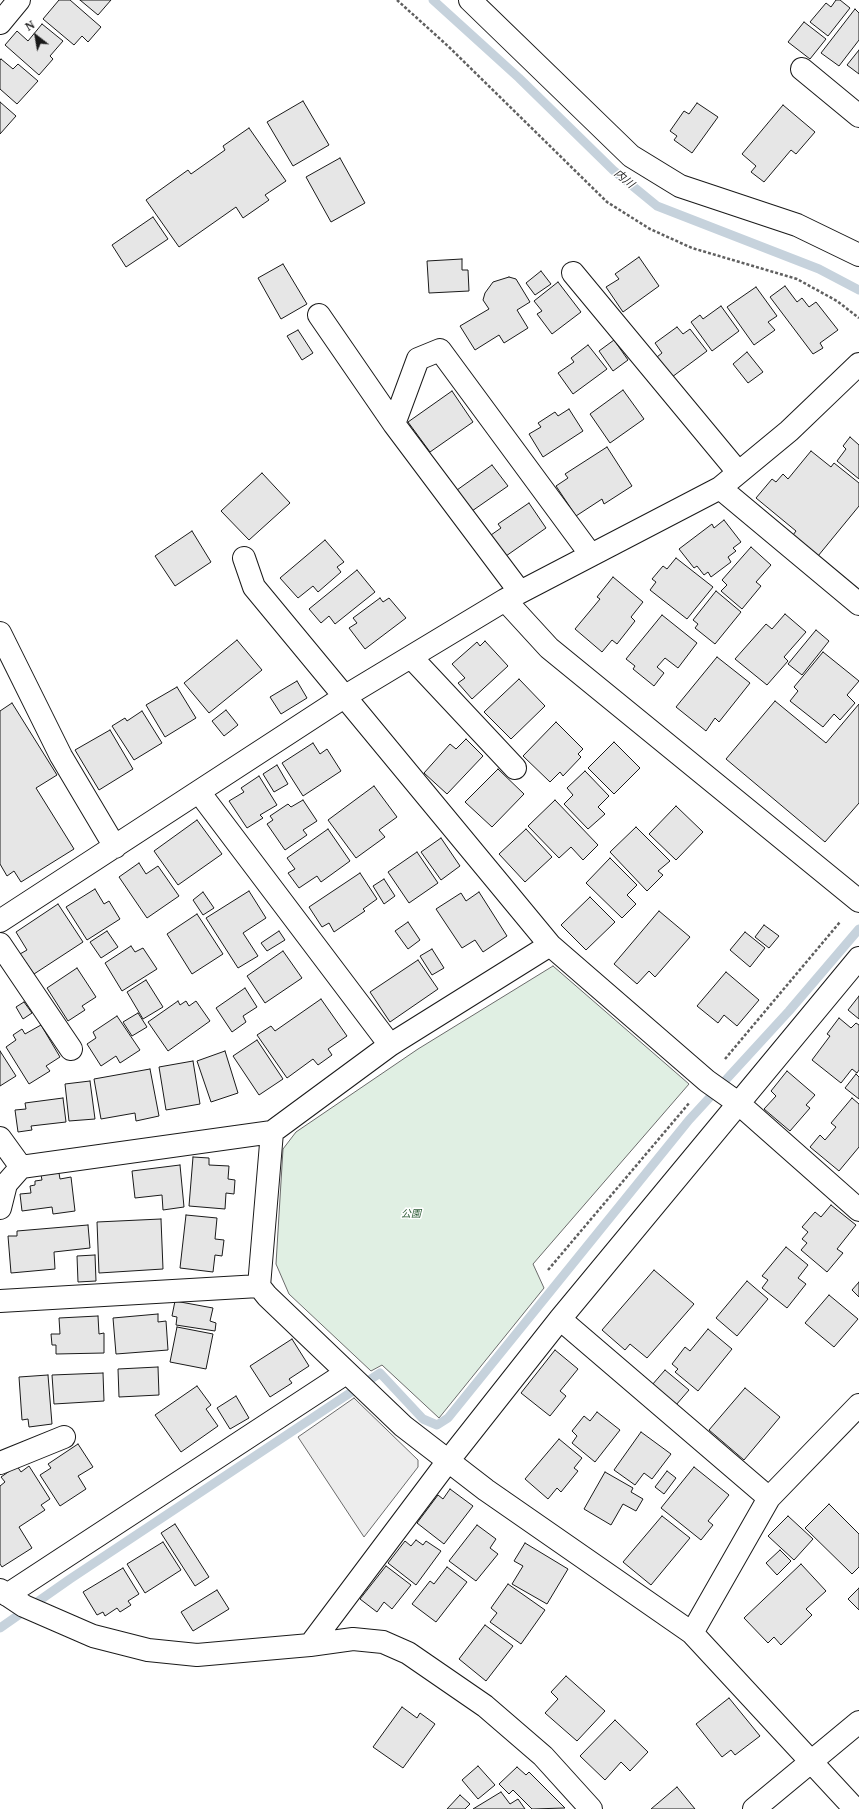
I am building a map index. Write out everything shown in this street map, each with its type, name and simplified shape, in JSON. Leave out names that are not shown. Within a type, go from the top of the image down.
[{"type":"street","points":[[0,23],[19,0]]},
{"type":"street","points":[[470,0],[631,156],[680,186],[797,225],[859,255]]},
{"type":"street","points":[[802,69],[859,116]]},
{"type":"street","points":[[573,273],[738,472]]},
{"type":"street","points":[[319,315],[549,648],[858,901]]},
{"type":"street","points":[[394,424],[418,359],[440,350],[591,555]]},
{"type":"street","points":[[0,922],[344,698],[411,657],[513,596],[720,488],[789,431],[859,364]]},
{"type":"street","points":[[720,488],[859,604]]},
{"type":"street","points":[[244,558],[254,587],[344,698],[550,944],[707,1081],[738,1103],[859,1210]]},
{"type":"street","points":[[0,633],[61,756],[115,847]]},
{"type":"street","points":[[411,657],[515,768]]},
{"type":"street","points":[[199,792],[390,1045]]},
{"type":"street","points":[[0,944],[71,1049]]},
{"type":"street","points":[[0,1208],[6,1184],[21,1168],[272,1132],[390,1045],[550,944]]},
{"type":"street","points":[[310,1645],[448,1461],[560,1320],[859,958]]},
{"type":"street","points":[[272,1132],[259,1286],[267,1296],[403,1426],[486,1490],[692,1633],[855,1809]]},
{"type":"street","points":[[0,1138],[21,1168]]},
{"type":"street","points":[[0,1301],[259,1286]]},
{"type":"street","points":[[560,1320],[769,1498]]},
{"type":"street","points":[[346,1372],[4,1592],[24,1606],[92,1636],[148,1650],[198,1655],[310,1645],[353,1639],[383,1642],[408,1653],[485,1706],[543,1756],[591,1809]]},
{"type":"street","points":[[692,1633],[769,1498],[859,1405]]},
{"type":"street","points":[[0,1463],[64,1437]]},
{"type":"street","points":[[754,1809],[859,1722]]},
{"type":"path","points":[[548,1270],[858,901]]},
{"type":"green space","name":"公園","points":[[553,966],[689,1084],[533,1264],[544,1288],[439,1418],[382,1365],[371,1371],[289,1294],[276,1264],[283,1149],[296,1132],[418,1049]]},
{"type":"shaded area","points":[[354,1398],[418,1460],[418,1467],[364,1537],[298,1437]]},
{"type":"building","points":[[59,0],[70,0],[101,27],[88,42],[82,36],[74,45],[43,19]]},
{"type":"building","points":[[80,0],[111,0],[98,15]]},
{"type":"building","points":[[836,0],[840,0],[850,8],[828,36],[810,22],[826,3],[831,7]]},
{"type":"building","points":[[855,9],[859,13],[859,40],[839,66],[821,53]]},
{"type":"building","points":[[804,22],[826,39],[810,59],[788,42]]},
{"type":"building","points":[[42,24],[63,41],[50,56],[53,59],[39,75],[5,45],[17,31],[28,41]]},
{"type":"building","points":[[859,50],[859,74],[847,65]]},
{"type":"building","points":[[1,59],[13,69],[18,64],[38,81],[17,104],[0,89]]},
{"type":"building","points":[[303,101],[329,145],[293,166],[267,122]]},
{"type":"building","points":[[0,102],[16,116],[0,134]]},
{"type":"building","points":[[697,103],[718,117],[692,153],[674,140],[677,136],[670,131],[684,111],[689,114]]},
{"type":"building","points":[[783,105],[815,132],[796,154],[791,150],[764,182],[751,172],[756,166],[742,154]]},
{"type":"building","points":[[249,128],[286,181],[265,195],[269,200],[243,218],[236,207],[179,247],[146,200],[188,170],[191,174],[225,150],[223,146]]},
{"type":"building","points":[[340,158],[365,203],[331,222],[306,177]]},
{"type":"building","points":[[153,217],[168,239],[126,267],[112,245]]},
{"type":"building","points":[[639,257],[659,286],[623,312],[606,287],[619,279],[615,274]]},
{"type":"building","points":[[462,259],[462,270],[468,270],[469,291],[429,293],[427,261]]},
{"type":"building","points":[[283,264],[307,304],[281,319],[258,278]]},
{"type":"building","points":[[541,271],[551,284],[535,295],[526,283]]},
{"type":"building","points":[[509,277],[516,279],[530,302],[517,310],[528,328],[504,343],[499,335],[475,350],[460,326],[489,309],[483,300],[485,293],[493,282]]},
{"type":"building","points":[[558,282],[581,312],[552,334],[537,314],[542,311],[534,301]]},
{"type":"building","points":[[785,286],[797,302],[802,298],[809,307],[816,302],[838,330],[820,343],[823,348],[813,354],[770,297]]},
{"type":"building","points":[[756,287],[777,316],[768,322],[775,330],[754,345],[727,307]]},
{"type":"building","points":[[721,306],[739,331],[712,351],[691,322],[700,315],[703,319]]},
{"type":"building","points":[[677,327],[683,334],[690,329],[707,351],[672,377],[657,357],[662,353],[655,343]]},
{"type":"building","points":[[298,330],[313,353],[302,360],[287,336]]},
{"type":"building","points":[[614,340],[628,360],[613,371],[599,351]]},
{"type":"building","points":[[588,345],[607,369],[573,394],[558,373],[574,362],[571,358]]},
{"type":"building","points":[[747,352],[763,372],[748,383],[733,364]]},
{"type":"building","points":[[623,390],[644,419],[610,443],[590,414]]},
{"type":"building","points":[[452,391],[473,422],[430,452],[408,422]]},
{"type":"building","points":[[569,409],[583,431],[543,457],[529,434],[541,427],[538,423],[555,412],[558,416]]},
{"type":"building","points":[[850,437],[859,445],[859,479],[837,461],[846,449],[843,446]]},
{"type":"building","points":[[607,447],[632,486],[604,504],[602,499],[576,516],[556,486],[568,478],[565,474]]},
{"type":"building","points":[[811,451],[831,467],[834,463],[859,483],[859,506],[818,556],[793,535],[796,531],[756,498],[772,479],[776,482],[783,474],[788,479]]},
{"type":"building","points":[[492,465],[508,486],[472,511],[457,490]]},
{"type":"building","points":[[262,473],[290,503],[249,540],[221,511]]},
{"type":"building","points":[[529,503],[546,528],[506,556],[491,535],[501,528],[498,524]]},
{"type":"building","points":[[724,520],[741,542],[733,548],[736,551],[728,557],[731,562],[711,577],[708,572],[704,575],[697,566],[694,568],[679,549],[712,524],[714,528]]},
{"type":"building","points":[[192,531],[211,562],[175,586],[155,556]]},
{"type":"building","points":[[325,540],[344,562],[337,567],[341,572],[318,592],[313,586],[298,598],[280,578]]},
{"type":"building","points":[[751,547],[771,565],[756,582],[761,586],[742,609],[721,591],[727,585],[722,580]]},
{"type":"building","points":[[676,558],[713,587],[687,619],[650,590],[656,582],[652,579],[663,566],[667,569]]},
{"type":"building","points":[[357,570],[375,592],[335,624],[329,616],[321,623],[309,609]]},
{"type":"building","points":[[613,577],[643,602],[631,617],[635,621],[617,644],[612,640],[602,652],[575,629],[600,599],[597,597]]},
{"type":"building","points":[[716,591],[741,612],[715,644],[695,628],[698,624],[693,620]]},
{"type":"building","points":[[380,598],[383,602],[389,598],[406,618],[365,649],[349,628],[357,623],[353,618]]},
{"type":"building","points":[[785,614],[806,632],[784,657],[788,661],[767,685],[735,659],[766,624],[772,629]]},
{"type":"building","points":[[662,615],[697,643],[678,668],[665,658],[657,667],[664,673],[654,686],[633,669],[635,666],[626,659]]},
{"type":"building","points":[[816,630],[829,641],[802,675],[788,664]]},
{"type":"building","points":[[237,640],[262,670],[209,713],[184,683]]},
{"type":"building","points":[[485,641],[508,666],[472,699],[458,683],[465,678],[452,664],[477,642],[480,646]]},
{"type":"building","points":[[823,652],[859,681],[847,695],[855,703],[840,720],[834,714],[823,727],[790,701],[798,691],[794,687]]},
{"type":"building","points":[[717,657],[750,683],[719,722],[715,718],[706,731],[676,707]]},
{"type":"building","points":[[519,679],[545,706],[511,739],[484,712]]},
{"type":"building","points":[[297,681],[307,698],[281,714],[270,697]]},
{"type":"building","points":[[177,687],[196,718],[165,737],[146,705]]},
{"type":"building","points":[[775,701],[826,743],[859,704],[859,803],[825,842],[726,759]]},
{"type":"building","points":[[12,703],[57,775],[36,788],[74,849],[21,882],[14,871],[7,876],[0,864],[0,711]]},
{"type":"building","points":[[226,710],[238,725],[224,736],[212,721]]},
{"type":"building","points":[[142,711],[162,743],[134,760],[112,726],[125,718],[127,721]]},
{"type":"building","points":[[556,722],[583,749],[578,754],[581,757],[563,776],[560,772],[550,782],[523,756]]},
{"type":"building","points":[[110,730],[133,769],[99,790],[75,750]]},
{"type":"building","points":[[466,739],[483,756],[447,794],[424,773],[450,744],[456,749]]},
{"type":"building","points":[[614,742],[640,768],[614,794],[588,768]]},
{"type":"building","points":[[313,743],[320,754],[327,749],[341,771],[303,796],[282,763]]},
{"type":"building","points":[[277,765],[288,784],[274,792],[263,774]]},
{"type":"building","points":[[498,769],[524,794],[492,827],[465,802]]},
{"type":"building","points":[[585,771],[609,796],[598,807],[605,814],[588,829],[564,804],[573,795],[567,788]]},
{"type":"building","points":[[259,776],[277,805],[260,815],[263,818],[247,828],[229,801],[244,792],[241,788]]},
{"type":"building","points":[[374,786],[397,817],[379,830],[385,837],[356,858],[328,820]]},
{"type":"building","points":[[303,800],[317,821],[303,830],[307,835],[285,850],[267,824],[273,820],[270,816],[288,804],[291,807]]},
{"type":"building","points":[[555,800],[598,845],[583,860],[571,847],[559,858],[528,826]]},
{"type":"building","points":[[676,806],[703,832],[676,860],[649,834]]},
{"type":"building","points":[[197,820],[222,854],[178,885],[154,851]]},
{"type":"building","points":[[636,827],[670,861],[658,871],[663,875],[647,891],[610,852]]},
{"type":"building","points":[[328,829],[350,861],[321,882],[317,876],[299,888],[288,873],[295,869],[287,858]]},
{"type":"building","points":[[526,829],[552,857],[525,882],[499,854]]},
{"type":"building","points":[[441,838],[460,866],[441,880],[421,852]]},
{"type":"building","points":[[417,852],[438,883],[409,903],[388,872]]},
{"type":"building","points":[[610,858],[637,885],[627,895],[636,904],[622,918],[586,883]]},
{"type":"building","points":[[139,863],[146,874],[158,866],[179,896],[147,918],[119,877]]},
{"type":"building","points":[[360,873],[377,899],[363,909],[365,911],[334,932],[329,923],[322,927],[309,907]]},
{"type":"building","points":[[384,879],[395,896],[384,904],[373,886]]},
{"type":"building","points":[[95,889],[104,904],[109,901],[120,919],[87,940],[66,907]]},
{"type":"building","points":[[249,891],[266,918],[243,933],[258,956],[238,968],[206,918]]},
{"type":"building","points":[[203,892],[214,908],[203,915],[193,900]]},
{"type":"building","points":[[479,892],[507,936],[483,952],[475,940],[462,948],[436,909],[461,893],[466,901]]},
{"type":"building","points":[[590,897],[615,922],[586,950],[561,925]]},
{"type":"building","points":[[58,904],[83,942],[34,974],[20,954],[27,950],[16,932]]},
{"type":"building","points":[[659,911],[690,937],[655,977],[649,971],[637,984],[614,964]]},
{"type":"building","points":[[197,914],[223,954],[192,974],[167,934]]},
{"type":"building","points":[[408,922],[420,940],[408,949],[395,931]]},
{"type":"building","points":[[764,925],[779,936],[769,948],[755,937]]},
{"type":"building","points":[[107,931],[118,947],[101,958],[90,942]]},
{"type":"building","points":[[279,931],[285,940],[267,951],[261,943]]},
{"type":"building","points":[[745,932],[765,948],[750,967],[730,950]]},
{"type":"building","points":[[131,946],[135,952],[143,948],[157,969],[122,991],[105,963]]},
{"type":"building","points":[[432,949],[444,968],[432,975],[420,956]]},
{"type":"building","points":[[283,951],[302,978],[265,1003],[247,976]]},
{"type":"building","points":[[418,960],[438,989],[390,1022],[370,992]]},
{"type":"building","points":[[77,968],[96,997],[82,1006],[85,1010],[68,1021],[47,988]]},
{"type":"building","points":[[726,972],[759,1000],[737,1026],[724,1015],[718,1023],[697,1006]]},
{"type":"building","points":[[146,980],[163,1007],[143,1019],[127,992]]},
{"type":"building","points":[[245,988],[257,1007],[243,1016],[246,1022],[232,1032],[216,1008]]},
{"type":"building","points":[[859,996],[859,1019],[848,1010]]},
{"type":"building","points":[[321,999],[347,1036],[328,1049],[332,1055],[318,1065],[313,1059],[287,1078],[257,1035],[271,1026],[275,1031]]},
{"type":"building","points":[[178,1001],[180,1005],[186,1001],[189,1006],[196,1001],[210,1021],[168,1051],[148,1022]]},
{"type":"building","points":[[24,1002],[32,1013],[23,1019],[16,1007]]},
{"type":"building","points":[[138,1013],[147,1027],[132,1036],[123,1022]]},
{"type":"building","points":[[117,1016],[140,1050],[120,1063],[116,1056],[101,1066],[87,1044],[96,1038],[93,1032]]},
{"type":"building","points":[[839,1018],[851,1028],[856,1023],[859,1025],[859,1070],[857,1073],[852,1069],[841,1083],[812,1060],[830,1036],[827,1034]]},
{"type":"building","points":[[41,1025],[60,1057],[46,1066],[50,1071],[29,1084],[6,1047],[16,1040],[13,1035],[22,1029],[25,1034]]},
{"type":"building","points":[[257,1040],[283,1079],[259,1095],[233,1056]]},
{"type":"building","points":[[0,1051],[16,1076],[0,1086]]},
{"type":"building","points":[[225,1051],[238,1093],[211,1102],[197,1061]]},
{"type":"building","points":[[193,1061],[200,1104],[166,1110],[159,1067]]},
{"type":"building","points":[[150,1069],[159,1116],[136,1121],[135,1113],[101,1119],[94,1079]]},
{"type":"building","points":[[787,1071],[815,1095],[806,1105],[810,1108],[790,1131],[764,1109],[776,1096],[771,1091]]},
{"type":"building","points":[[856,1074],[859,1077],[859,1099],[845,1088]]},
{"type":"building","points":[[90,1081],[95,1119],[69,1121],[65,1084]]},
{"type":"building","points":[[63,1098],[66,1122],[31,1126],[32,1130],[18,1132],[15,1110],[26,1109],[25,1103]]},
{"type":"building","points":[[852,1098],[859,1104],[859,1147],[839,1171],[810,1147],[820,1135],[825,1140],[836,1127],[831,1123]]},
{"type":"building","points":[[193,1157],[209,1158],[209,1165],[229,1166],[228,1179],[235,1180],[234,1194],[226,1193],[225,1209],[189,1206]]},
{"type":"building","points":[[180,1165],[184,1207],[163,1210],[162,1195],[135,1198],[132,1171]]},
{"type":"building","points":[[59,1173],[60,1179],[71,1177],[75,1211],[53,1214],[52,1207],[22,1211],[20,1194],[31,1193],[30,1186],[35,1185],[35,1181],[42,1180],[41,1175]]},
{"type":"building","points":[[831,1205],[856,1225],[837,1249],[843,1253],[827,1272],[801,1250],[807,1243],[802,1239],[808,1232],[802,1227],[815,1212],[821,1217]]},
{"type":"building","points":[[186,1215],[217,1218],[215,1239],[224,1240],[222,1256],[215,1255],[213,1272],[180,1268]]},
{"type":"building","points":[[161,1219],[163,1269],[99,1273],[97,1222]]},
{"type":"building","points":[[88,1225],[90,1248],[54,1252],[55,1269],[11,1273],[8,1236],[17,1236],[17,1231]]},
{"type":"building","points":[[786,1247],[808,1265],[798,1278],[806,1284],[787,1308],[762,1288],[768,1280],[762,1276]]},
{"type":"building","points":[[95,1255],[96,1281],[78,1282],[77,1256]]},
{"type":"building","points":[[654,1270],[694,1304],[647,1358],[630,1344],[625,1350],[602,1330]]},
{"type":"building","points":[[747,1281],[768,1299],[737,1336],[716,1318]]},
{"type":"building","points":[[859,1282],[859,1297],[852,1290]]},
{"type":"building","points":[[829,1295],[858,1319],[834,1347],[805,1323]]},
{"type":"building","points":[[175,1301],[213,1308],[210,1321],[216,1323],[215,1331],[176,1325],[177,1317],[172,1316]]},
{"type":"building","points":[[158,1314],[158,1322],[166,1321],[168,1350],[116,1354],[113,1318]]},
{"type":"building","points":[[98,1316],[99,1334],[104,1333],[104,1353],[56,1354],[56,1345],[52,1345],[51,1334],[60,1334],[59,1318]]},
{"type":"building","points":[[177,1327],[213,1334],[206,1369],[170,1362]]},
{"type":"building","points":[[708,1329],[732,1349],[698,1391],[675,1372],[678,1369],[672,1364],[685,1347],[690,1351]]},
{"type":"building","points":[[292,1339],[309,1366],[289,1379],[292,1383],[270,1397],[250,1366]]},
{"type":"building","points":[[555,1350],[578,1369],[560,1391],[566,1396],[550,1416],[521,1393]]},
{"type":"building","points":[[158,1367],[159,1395],[119,1397],[118,1369]]},
{"type":"building","points":[[665,1370],[689,1390],[676,1405],[652,1385]]},
{"type":"building","points":[[103,1373],[104,1401],[54,1404],[52,1375]]},
{"type":"building","points":[[48,1375],[52,1424],[29,1427],[28,1419],[22,1420],[19,1377]]},
{"type":"building","points":[[197,1386],[211,1405],[206,1409],[218,1426],[181,1452],[155,1415]]},
{"type":"building","points":[[745,1388],[780,1417],[744,1460],[709,1430]]},
{"type":"building","points":[[236,1396],[249,1418],[230,1429],[217,1408]]},
{"type":"building","points":[[597,1412],[620,1430],[595,1462],[572,1443],[577,1436],[572,1431],[584,1416],[590,1421]]},
{"type":"building","points":[[641,1432],[671,1454],[652,1479],[644,1473],[635,1485],[614,1470]]},
{"type":"building","points":[[559,1439],[582,1458],[574,1468],[578,1471],[561,1492],[557,1488],[548,1499],[525,1479]]},
{"type":"building","points":[[78,1444],[93,1467],[78,1476],[86,1489],[60,1506],[40,1475],[51,1468],[48,1464]]},
{"type":"building","points":[[17,1466],[21,1472],[29,1466],[50,1499],[41,1505],[45,1510],[19,1527],[32,1548],[2,1567],[0,1564],[0,1486],[5,1482],[1,1477]]},
{"type":"building","points":[[694,1467],[729,1495],[708,1521],[713,1525],[701,1540],[661,1508]]},
{"type":"building","points":[[667,1471],[676,1478],[664,1494],[655,1487]]},
{"type":"building","points":[[605,1472],[633,1488],[631,1492],[643,1499],[636,1511],[623,1504],[611,1525],[584,1509]]},
{"type":"building","points":[[450,1489],[473,1506],[444,1544],[417,1523],[438,1495],[443,1499]]},
{"type":"building","points":[[829,1504],[859,1534],[859,1567],[852,1574],[805,1528]]},
{"type":"building","points":[[662,1516],[690,1538],[651,1585],[623,1562]]},
{"type":"building","points":[[788,1516],[813,1539],[794,1560],[768,1536]]},
{"type":"building","points":[[175,1524],[209,1577],[195,1586],[161,1533]]},
{"type":"building","points":[[477,1525],[496,1539],[490,1548],[498,1554],[476,1581],[449,1561]]},
{"type":"building","points":[[416,1540],[423,1545],[426,1541],[441,1551],[416,1585],[388,1563],[405,1541],[411,1546]]},
{"type":"building","points":[[163,1542],[181,1570],[145,1593],[127,1564]]},
{"type":"building","points":[[525,1543],[568,1569],[547,1604],[512,1584],[523,1566],[514,1561]]},
{"type":"building","points":[[780,1550],[791,1561],[777,1575],[766,1563]]},
{"type":"building","points":[[801,1564],[826,1591],[806,1609],[812,1615],[781,1645],[774,1637],[768,1643],[744,1618]]},
{"type":"building","points":[[386,1566],[411,1585],[392,1609],[384,1602],[377,1612],[360,1599]]},
{"type":"building","points":[[447,1567],[467,1582],[436,1622],[412,1604],[430,1581],[434,1584]]},
{"type":"building","points":[[123,1568],[139,1594],[128,1601],[131,1605],[120,1612],[117,1608],[105,1616],[103,1612],[97,1615],[83,1592]]},
{"type":"building","points":[[508,1584],[545,1610],[521,1644],[490,1622],[497,1613],[491,1608]]},
{"type":"building","points":[[859,1588],[859,1610],[848,1599]]},
{"type":"building","points":[[217,1590],[229,1609],[193,1631],[181,1612]]},
{"type":"building","points":[[485,1625],[513,1646],[486,1681],[459,1659]]},
{"type":"building","points":[[566,1676],[605,1711],[577,1741],[545,1713],[558,1699],[551,1692]]},
{"type":"building","points":[[729,1698],[760,1736],[735,1755],[731,1750],[722,1757],[696,1724]]},
{"type":"building","points":[[402,1707],[417,1718],[420,1713],[435,1724],[403,1768],[373,1747]]},
{"type":"building","points":[[615,1720],[648,1752],[630,1771],[621,1762],[605,1780],[580,1756]]},
{"type":"building","points":[[478,1766],[495,1785],[478,1799],[462,1780]]},
{"type":"building","points":[[517,1767],[526,1775],[529,1772],[565,1808],[532,1809],[513,1790],[509,1794],[499,1784]]},
{"type":"building","points":[[677,1787],[695,1809],[651,1809]]},
{"type":"building","points":[[501,1792],[510,1804],[518,1799],[525,1809],[473,1809]]},
{"type":"building","points":[[460,1795],[470,1804],[465,1809],[447,1809]]},
{"type":"waterway","name":"内川","points":[[433,0],[519,78],[613,170],[657,206],[819,269],[859,290]]},
{"type":"waterway","points":[[0,1628],[70,1579],[380,1373],[423,1419],[437,1425],[448,1418],[689,1120],[789,1011],[859,929]]}]
